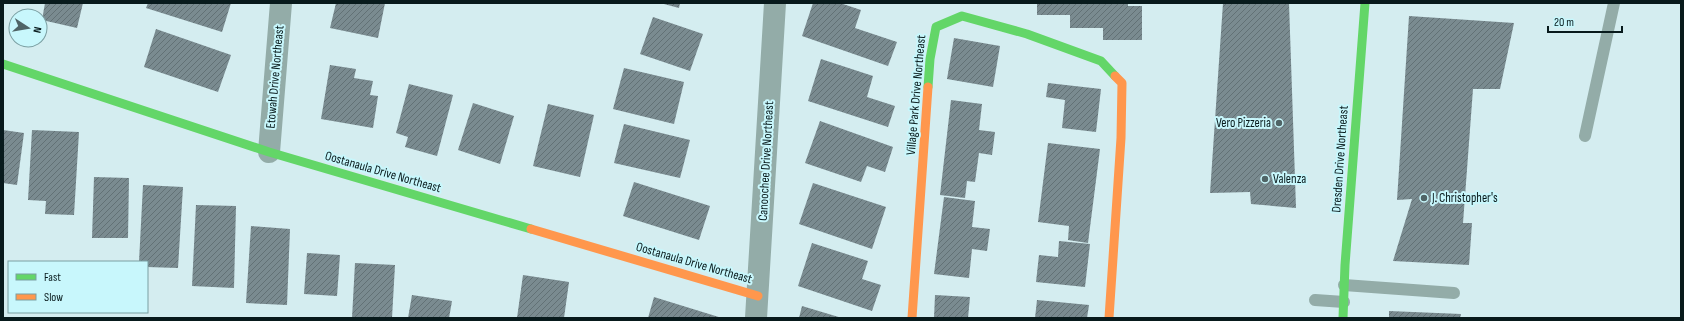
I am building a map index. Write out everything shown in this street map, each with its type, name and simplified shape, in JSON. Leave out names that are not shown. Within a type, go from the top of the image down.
[{"type":"street","name":"Etowah Drive Northeast","points":[[269,152],[281,3]]},
{"type":"street","name":"Canoochee Drive Northeast","points":[[756,318],[775,3]]},
{"type":"street","name":"Dresden Drive Northeast","points":[[1343,318],[1344,285],[1365,3]]},
{"type":"street","name":"Village Park Drive Northeast","points":[[912,318],[930,59],[936,27],[962,16],[1027,34],[1101,61],[1122,83],[1121,138],[1109,318]]},
{"type":"street","name":"Oostanaula Drive Northeast","points":[[3,64],[269,152],[758,296]]},
{"type":"lane","points":[[1585,136],[1614,3]]},
{"type":"lane","points":[[1344,285],[1454,293]]},
{"type":"lane","points":[[1315,300],[1344,302]]},
{"type":"building","points":[[45,3],[83,3],[77,28],[48,21],[48,8],[44,8]]},
{"type":"building","points":[[148,3],[231,3],[222,32],[146,8]]},
{"type":"building","points":[[336,3],[385,3],[378,38],[330,28]]},
{"type":"building","points":[[660,3],[680,3],[679,8]]},
{"type":"building","points":[[813,3],[840,3],[861,10],[855,28],[897,42],[888,66],[802,36]]},
{"type":"building","points":[[1037,3],[1128,3],[1128,6],[1142,6],[1142,40],[1103,40],[1103,28],[1070,28],[1070,15],[1037,15]]},
{"type":"building","points":[[1223,3],[1289,3],[1296,208],[1251,204],[1250,192],[1210,193]]},
{"type":"building","points":[[1409,16],[1514,23],[1500,89],[1473,89],[1463,223],[1472,223],[1469,265],[1393,261],[1412,199],[1397,200]]},
{"type":"building","points":[[653,17],[703,34],[690,71],[640,54]]},
{"type":"building","points":[[156,29],[231,55],[218,92],[144,67]]},
{"type":"building","points":[[954,38],[1000,46],[993,87],[947,79]]},
{"type":"building","points":[[821,59],[873,76],[867,97],[895,106],[888,127],[808,101]]},
{"type":"building","points":[[330,65],[356,69],[354,78],[373,81],[370,95],[378,96],[373,128],[321,119]]},
{"type":"building","points":[[624,68],[684,82],[674,124],[613,109]]},
{"type":"building","points":[[1048,83],[1101,89],[1096,132],[1062,128],[1065,100],[1046,97]]},
{"type":"building","points":[[409,84],[453,95],[437,156],[405,147],[408,137],[396,133]]},
{"type":"building","points":[[951,100],[982,104],[979,130],[995,132],[992,155],[979,153],[975,182],[967,181],[965,198],[940,195]]},
{"type":"building","points":[[473,103],[514,116],[500,164],[458,150]]},
{"type":"building","points":[[548,104],[594,115],[580,177],[533,166]]},
{"type":"building","points":[[820,121],[893,147],[885,172],[867,166],[861,182],[805,163]]},
{"type":"building","points":[[624,124],[690,140],[680,178],[614,163]]},
{"type":"building","points":[[3,130],[24,133],[17,185],[3,183]]},
{"type":"building","points":[[32,130],[79,132],[74,215],[45,214],[46,201],[28,200]]},
{"type":"building","points":[[1048,143],[1100,149],[1088,243],[1068,240],[1069,226],[1038,222]]},
{"type":"building","points":[[94,177],[129,178],[128,238],[92,238]]},
{"type":"building","points":[[634,182],[710,206],[699,240],[623,216]]},
{"type":"building","points":[[813,183],[886,207],[872,249],[799,224]]},
{"type":"building","points":[[143,185],[183,187],[178,268],[148,267],[148,261],[139,261]]},
{"type":"building","points":[[944,197],[975,201],[972,227],[990,229],[987,251],[972,249],[969,278],[934,274]]},
{"type":"building","points":[[196,205],[236,206],[234,288],[192,286]]},
{"type":"building","points":[[251,226],[290,229],[287,305],[246,303]]},
{"type":"building","points":[[1059,241],[1090,244],[1085,287],[1036,282],[1039,255],[1058,257]]},
{"type":"building","points":[[812,243],[868,261],[862,279],[881,285],[872,311],[798,286]]},
{"type":"building","points":[[307,253],[340,255],[337,296],[304,294]]},
{"type":"building","points":[[355,263],[395,265],[392,318],[352,318]]},
{"type":"building","points":[[523,275],[569,282],[564,318],[517,318]]},
{"type":"building","points":[[412,295],[452,301],[449,318],[408,318]]},
{"type":"building","points":[[935,295],[970,297],[968,318],[934,318]]},
{"type":"building","points":[[654,297],[722,318],[648,318]]},
{"type":"building","points":[[1037,300],[1089,305],[1087,318],[1035,318]]},
{"type":"building","points":[[802,306],[842,318],[799,318]]},
{"type":"building","points":[[1389,311],[1461,314],[1460,318],[1389,318]]},
{"type":"traffic: fast","points":[[1343,318],[1345,265],[1365,3]]},
{"type":"traffic: fast","points":[[928,87],[930,59],[936,27],[962,16],[1027,34],[1101,61],[1115,76]]},
{"type":"traffic: fast","points":[[3,64],[269,152],[531,229]]},
{"type":"traffic: slow","points":[[1109,318],[1121,138],[1122,83],[1115,76]]},
{"type":"traffic: slow","points":[[912,318],[928,87]]},
{"type":"traffic: slow","points":[[531,229],[758,296]]},
{"type":"place","name":"Vero Pizzeria","points":[[1279,123]]},
{"type":"place","name":"Valenza","points":[[1265,179]]},
{"type":"place","name":"J. Christopher's","points":[[1424,198]]}]
